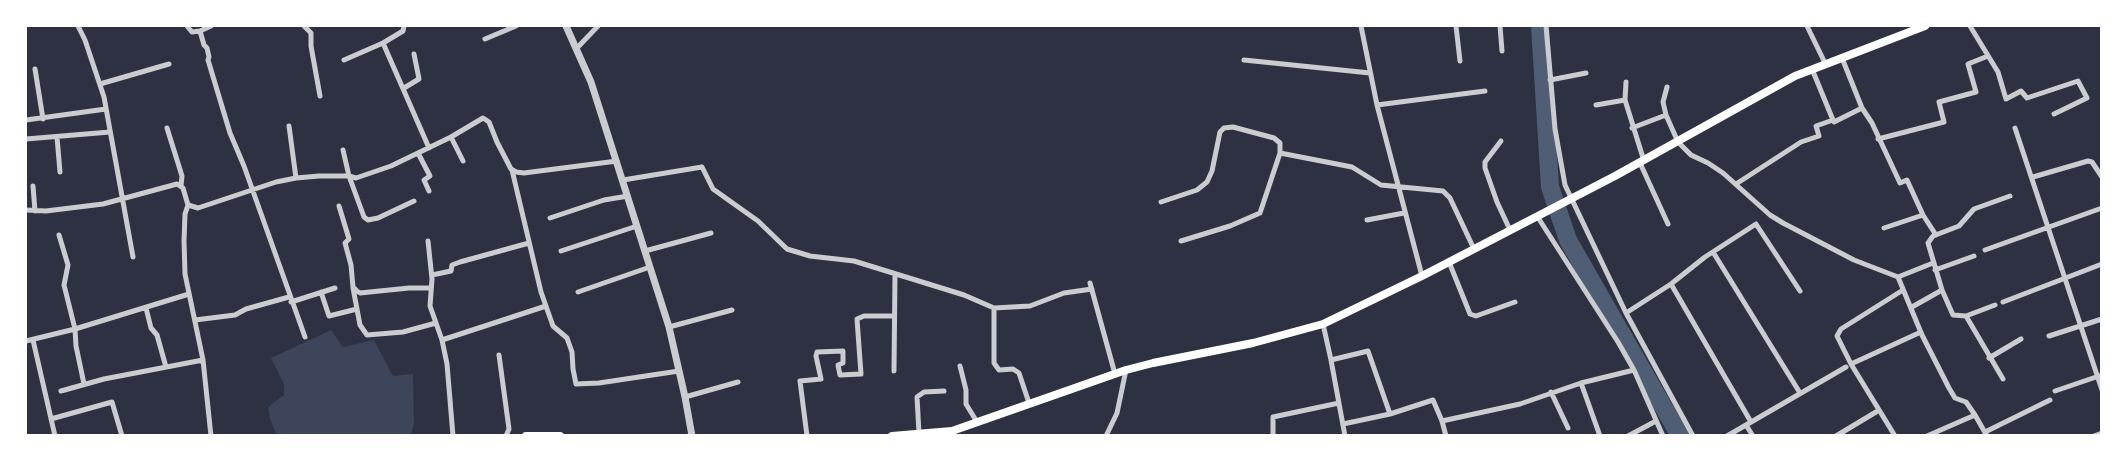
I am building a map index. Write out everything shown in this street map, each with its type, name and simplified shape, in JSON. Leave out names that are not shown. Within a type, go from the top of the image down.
[{"type":"main road","points":[[892,435],[952,433],[1029,403],[1126,370],[1253,343],[1323,324],[1422,276],[1642,162],[1778,85],[1825,63],[1925,26]]},
{"type":"main road","points":[[526,435],[556,435]]},
{"type":"street","points":[[78,26],[86,40],[106,109],[133,257]]},
{"type":"street","points":[[187,26],[190,31],[200,31],[211,26]]},
{"type":"street","points":[[304,26],[311,33],[311,46],[320,96]]},
{"type":"street","points":[[344,60],[383,43],[403,31],[404,26]]},
{"type":"street","points":[[485,39],[516,26]]},
{"type":"street","points":[[566,26],[591,82],[669,327],[692,435]]},
{"type":"street","points":[[577,48],[597,26]]},
{"type":"street","points":[[1361,26],[1396,186],[1422,276]]},
{"type":"street","points":[[1456,26],[1460,61]]},
{"type":"street","points":[[1500,26],[1502,51]]},
{"type":"street","points":[[1546,26],[1550,80],[1563,181],[1626,313],[1693,435]]},
{"type":"street","points":[[1807,26],[1825,63]]},
{"type":"street","points":[[1970,26],[1998,72],[2006,99],[2021,91],[2027,98],[2078,81],[2087,98],[2054,114]]},
{"type":"street","points":[[200,31],[231,133],[305,338]]},
{"type":"street","points":[[383,43],[429,148]]},
{"type":"street","points":[[404,88],[419,79],[414,54]]},
{"type":"street","points":[[1878,139],[1944,122],[1939,102],[1976,92],[1968,64],[1989,56]]},
{"type":"street","points":[[1842,58],[1862,108],[1872,123],[1900,183],[1907,180],[1923,215],[1936,235]]},
{"type":"street","points":[[1244,60],[1370,74]]},
{"type":"street","points":[[100,84],[169,64]]},
{"type":"street","points":[[35,69],[44,119]]},
{"type":"street","points":[[1812,69],[1833,120]]},
{"type":"street","points":[[1550,80],[1586,73]]},
{"type":"street","points":[[1626,82],[1625,100],[1642,162],[1668,224]]},
{"type":"street","points":[[1667,87],[1663,97],[1666,115],[1678,142],[1691,155],[1708,163],[1736,184],[1770,215],[1854,260],[1898,277],[1933,263]]},
{"type":"street","points":[[1377,105],[1485,91]]},
{"type":"street","points":[[1596,105],[1625,100]]},
{"type":"street","points":[[1736,184],[1801,142],[1819,136],[1816,126],[1833,120],[1834,122],[1862,108]]},
{"type":"street","points":[[26,120],[106,109]]},
{"type":"street","points":[[1632,128],[1666,115]]},
{"type":"street","points":[[188,205],[198,208],[296,178],[349,176],[356,178],[374,173],[451,137],[477,121],[486,119],[511,169],[546,306],[553,326],[567,338],[572,352],[576,384],[599,383],[679,371]]},
{"type":"street","points":[[290,126],[296,178]]},
{"type":"street","points":[[1161,202],[1197,190],[1207,182],[1212,171],[1220,132],[1224,128],[1233,127],[1274,138],[1280,143],[1280,153],[1260,213],[1230,226],[1181,241]]},
{"type":"street","points":[[167,128],[182,176],[181,186],[188,205],[185,214],[184,241],[189,294],[203,360],[211,435]]},
{"type":"street","points":[[2015,128],[2033,177],[2080,326],[2099,375],[2102,390]]},
{"type":"street","points":[[26,140],[110,132]]},
{"type":"street","points":[[57,137],[60,172]]},
{"type":"street","points":[[451,137],[463,161]]},
{"type":"street","points":[[1501,141],[1485,162],[1485,168],[1510,230]]},
{"type":"street","points":[[343,150],[360,210],[368,220],[378,218],[414,201]]},
{"type":"street","points":[[418,153],[430,176],[424,180],[429,191]]},
{"type":"street","points":[[1280,153],[1352,167],[1381,185],[1438,190],[1446,193],[1474,249]]},
{"type":"street","points":[[511,169],[524,173],[617,161]]},
{"type":"street","points":[[2033,177],[2086,161],[2090,161],[2102,177]]},
{"type":"street","points":[[622,180],[702,167],[713,189],[758,222],[787,249],[810,256],[854,261],[964,295],[993,308],[1030,306],[1091,286],[1115,374]]},
{"type":"street","points":[[26,210],[103,204],[174,184],[181,186]]},
{"type":"street","points":[[33,186],[35,211]]},
{"type":"street","points":[[550,218],[604,200],[628,196]]},
{"type":"street","points":[[1995,305],[1966,316],[1951,314],[1928,243],[1936,235],[1959,226],[1974,208],[2010,196]]},
{"type":"street","points":[[339,206],[349,238],[345,243],[351,264],[360,325],[364,333],[369,335],[403,332],[436,323]]},
{"type":"street","points":[[1985,250],[2102,208]]},
{"type":"street","points":[[1367,220],[1404,213]]},
{"type":"street","points":[[1884,228],[1923,215]]},
{"type":"street","points":[[1537,216],[1634,370],[1663,435]]},
{"type":"street","points":[[1626,313],[1671,284],[1743,231],[1757,224],[1800,291]]},
{"type":"street","points":[[561,252],[637,226]]},
{"type":"street","points":[[645,251],[711,233]]},
{"type":"street","points":[[59,235],[68,265],[64,285],[75,329],[84,384]]},
{"type":"street","points":[[428,241],[432,275],[430,306],[442,340],[447,364],[453,435]]},
{"type":"street","points":[[432,275],[451,271],[452,265],[459,262],[529,243]]},
{"type":"street","points":[[1713,252],[1800,393]]},
{"type":"street","points":[[1935,270],[1974,256]]},
{"type":"street","points":[[1449,262],[1468,310],[1473,315],[1476,316],[1515,302]]},
{"type":"street","points":[[2003,302],[2102,264]]},
{"type":"street","points":[[578,292],[650,267]]},
{"type":"street","points":[[894,371],[895,274]]},
{"type":"street","points":[[1898,277],[1921,332],[1949,388],[1955,398],[1966,402],[1986,434],[2050,400]]},
{"type":"street","points":[[1671,284],[1753,435]]},
{"type":"street","points":[[195,320],[235,315],[246,309],[335,288]]},
{"type":"street","points":[[353,288],[360,293],[431,288]]},
{"type":"street","points":[[1895,435],[1849,365],[1837,333],[1903,290]]},
{"type":"street","points":[[1912,307],[1942,290]]},
{"type":"street","points":[[321,292],[329,316],[357,309]]},
{"type":"street","points":[[26,341],[75,329],[189,294]]},
{"type":"street","points":[[442,340],[546,306]]},
{"type":"street","points":[[146,308],[166,367]]},
{"type":"street","points":[[993,308],[994,363],[999,370],[1013,369],[1019,373],[1029,403]]},
{"type":"street","points":[[669,327],[732,310]]},
{"type":"street","points":[[807,435],[800,381],[821,379],[817,352],[843,351],[843,363],[838,365],[840,375],[861,374],[857,319],[864,316],[894,316]]},
{"type":"street","points":[[1966,316],[2003,380]]},
{"type":"street","points":[[2049,336],[2102,319]]},
{"type":"street","points":[[1323,324],[1345,435]]},
{"type":"street","points":[[1727,435],[1849,365],[1921,332]]},
{"type":"street","points":[[1989,358],[2021,339]]},
{"type":"street","points":[[33,340],[55,435]]},
{"type":"street","points":[[1331,360],[1368,351],[1390,414]]},
{"type":"street","points":[[499,355],[509,429],[506,435]]},
{"type":"street","points":[[61,391],[84,384],[203,360]]},
{"type":"street","points":[[960,366],[966,390],[966,404],[977,422]]},
{"type":"street","points":[[1106,435],[1117,413],[1126,370]]},
{"type":"street","points":[[1442,421],[1520,404],[1581,383],[1634,370]]},
{"type":"street","points":[[2055,391],[2099,375]]},
{"type":"street","points":[[685,397],[738,382]]},
{"type":"street","points":[[1581,383],[1600,435]]},
{"type":"street","points":[[919,433],[917,397],[924,392],[944,391]]},
{"type":"street","points":[[1551,392],[1568,428]]},
{"type":"street","points":[[1343,424],[1390,414],[1433,400],[1446,435]]},
{"type":"street","points":[[51,419],[112,402],[122,435]]},
{"type":"street","points":[[1273,435],[1273,417],[1339,403]]},
{"type":"street","points":[[1836,435],[1876,412]]},
{"type":"street","points":[[1927,435],[1975,415]]},
{"type":"street","points":[[1628,435],[1656,421]]},
{"type":"street","points":[[2094,435],[2102,433]]},
{"type":"shaded area","points":[[331,330],[343,347],[374,340],[393,376],[413,374],[414,423],[411,435],[277,435],[268,407],[284,395],[284,384],[271,358]]},
{"type":"waterway","points":[[1540,26],[1550,187],[1568,240],[1680,436]]}]
